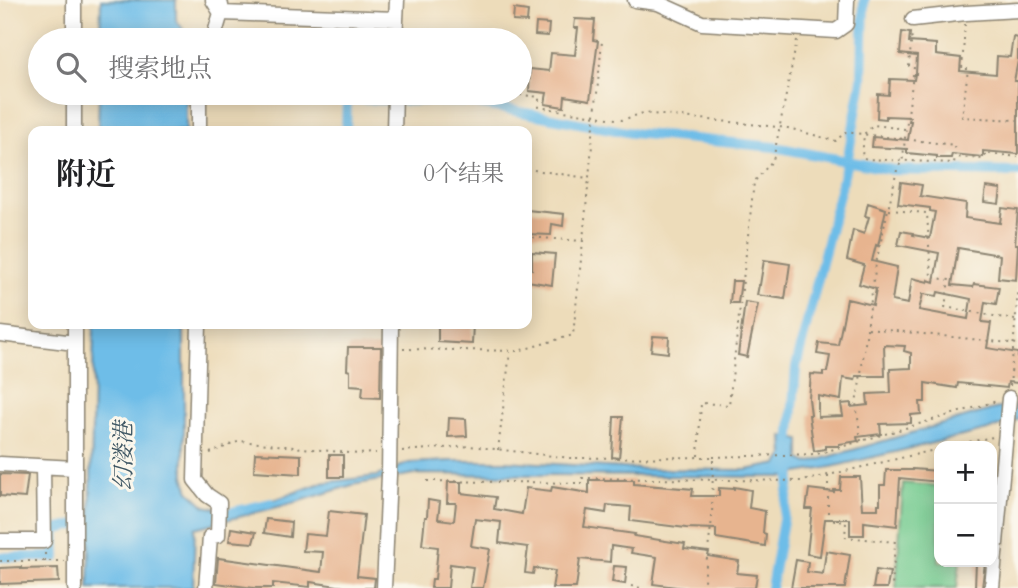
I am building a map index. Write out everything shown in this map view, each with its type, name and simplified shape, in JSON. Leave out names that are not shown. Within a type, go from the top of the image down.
[{"type":"street","points":[[74,0],[74,28]]},
{"type":"street","points":[[396,28],[397,0]]},
{"type":"street","points":[[635,0],[659,3],[702,23],[835,31],[846,24],[847,0]]},
{"type":"street","points":[[215,28],[218,4],[396,19]]},
{"type":"street","points":[[913,19],[1018,10]]},
{"type":"street","points":[[74,105],[74,126]]},
{"type":"street","points":[[199,105],[199,126]]},
{"type":"street","points":[[394,105],[394,126]]},
{"type":"street","points":[[75,329],[75,588]]},
{"type":"street","points":[[199,329],[195,480],[207,495],[219,503],[218,535],[210,537],[206,588]]},
{"type":"street","points":[[384,588],[390,475],[391,329]]},
{"type":"street","points":[[0,334],[75,343]]},
{"type":"street","points":[[992,588],[1009,398]]},
{"type":"street","points":[[0,464],[75,468]]},
{"type":"street","points":[[0,541],[44,541],[43,467]]},
{"type":"path","points":[[966,13],[962,68],[968,69],[962,117],[1018,120]]},
{"type":"path","points":[[861,441],[856,403],[876,263],[897,170],[903,160],[914,67],[909,65],[913,19]]},
{"type":"path","points":[[698,457],[701,403],[729,405],[754,182],[773,160],[799,29]]},
{"type":"path","points":[[391,349],[518,351],[573,335],[602,41]]},
{"type":"path","points":[[532,96],[539,97],[539,107],[622,120],[643,113],[788,128],[836,141],[845,132],[864,134],[905,138],[954,145],[954,163],[862,157],[864,134],[874,125],[906,130]]},
{"type":"path","points":[[955,157],[985,159],[986,153],[1018,157]]},
{"type":"path","points":[[532,170],[589,178]]},
{"type":"path","points":[[888,210],[927,213],[931,277],[949,280],[945,307],[1015,320]]},
{"type":"path","points":[[532,237],[583,242]]},
{"type":"path","points":[[196,459],[240,441],[358,454],[470,446],[570,458],[817,454],[1009,398],[1018,290]]},
{"type":"path","points":[[867,328],[1018,344]]},
{"type":"path","points":[[498,450],[510,351]]},
{"type":"path","points":[[973,441],[1006,434]]},
{"type":"path","points":[[427,481],[583,483],[582,478],[803,481],[934,450]]},
{"type":"path","points":[[703,588],[712,519],[713,457]]},
{"type":"path","points":[[828,475],[828,520],[846,522],[845,537],[895,542],[892,588]]},
{"type":"path","points":[[0,561],[68,561]]},
{"type":"path","points":[[631,586],[641,588]]},
{"type":"green space","points":[[903,483],[934,486],[934,567],[959,567],[957,588],[896,588]]},
{"type":"water","points":[[101,0],[176,0],[176,20],[182,28],[100,28]]},
{"type":"water","points":[[99,105],[186,105],[186,126],[98,126]]},
{"type":"water","name":"幻溇港","points":[[94,329],[184,329],[184,476],[189,491],[205,506],[238,513],[321,483],[377,476],[409,463],[505,461],[639,469],[746,470],[778,464],[784,455],[783,436],[800,440],[800,459],[808,463],[994,409],[1018,405],[1018,420],[988,430],[797,473],[794,477],[414,474],[352,485],[195,528],[193,588],[89,588]]},
{"type":"building","points":[[514,9],[528,11],[527,22],[513,21]]},
{"type":"building","points":[[575,19],[595,20],[593,40],[598,41],[590,100],[565,96],[564,107],[545,104],[547,93],[532,91],[532,69],[549,71],[551,53],[575,55],[578,28],[574,28]]},
{"type":"building","points":[[536,23],[549,24],[548,36],[535,35]]},
{"type":"building","points":[[902,32],[910,33],[909,42],[936,44],[936,55],[961,58],[960,71],[996,74],[997,56],[1010,57],[1013,37],[1018,38],[1018,61],[1014,81],[1018,81],[1018,154],[983,151],[983,157],[952,154],[951,158],[937,158],[907,153],[907,149],[872,147],[873,137],[908,140],[910,117],[877,118],[878,94],[889,95],[890,79],[914,80],[916,74],[917,56],[900,54]]},
{"type":"building","points":[[901,182],[922,185],[920,196],[966,203],[965,218],[1000,223],[1002,208],[1018,210],[1016,280],[998,278],[1000,255],[958,248],[952,285],[999,287],[996,304],[985,302],[982,322],[991,323],[987,348],[1018,353],[1018,383],[1008,382],[1007,388],[958,383],[957,388],[925,383],[925,402],[920,402],[921,414],[911,415],[911,423],[880,424],[881,434],[857,437],[858,441],[825,446],[825,449],[814,451],[809,415],[811,374],[823,375],[823,372],[827,372],[830,356],[817,354],[819,343],[838,345],[847,299],[873,305],[876,289],[859,284],[864,265],[847,260],[853,230],[864,234],[869,217],[865,216],[868,203],[886,209],[872,261],[897,267],[892,301],[908,304],[912,278],[934,282],[939,253],[898,245],[901,231],[930,238],[935,212],[930,211],[930,208],[898,204]],"holes":[[[938,292],[971,299],[968,319],[919,310],[923,294],[937,296]],[[884,345],[905,346],[904,351],[911,353],[911,368],[890,369],[891,393],[867,394],[868,405],[851,407],[851,403],[841,404],[843,416],[818,417],[818,396],[841,400],[843,378],[855,380],[856,376],[885,376]]]},
{"type":"building","points":[[986,187],[1001,189],[999,204],[984,202]]},
{"type":"building","points":[[532,211],[564,214],[563,226],[552,224],[551,235],[532,234]]},
{"type":"building","points":[[532,252],[555,254],[552,285],[532,282]]},
{"type":"building","points":[[764,260],[790,264],[785,299],[757,295]]},
{"type":"building","points":[[732,281],[741,281],[738,303],[730,303]]},
{"type":"building","points":[[745,302],[758,304],[747,357],[738,355]]},
{"type":"building","points":[[438,329],[473,329],[472,344],[438,342]]},
{"type":"building","points":[[653,336],[669,337],[668,353],[651,351]]},
{"type":"building","points":[[348,347],[381,347],[380,398],[362,397],[363,386],[350,385],[350,371],[347,370]]},
{"type":"building","points":[[614,417],[623,417],[619,458],[612,457]]},
{"type":"building","points":[[449,418],[466,419],[467,436],[448,437]]},
{"type":"building","points":[[255,453],[301,455],[301,474],[254,471]]},
{"type":"building","points":[[329,455],[343,455],[343,477],[329,477]]},
{"type":"building","points":[[886,470],[934,471],[934,481],[900,478],[897,526],[864,522],[864,535],[850,535],[850,519],[825,519],[820,556],[807,554],[812,509],[806,509],[809,489],[834,492],[840,490],[841,477],[860,477],[862,509],[878,509],[880,485],[885,485]]},
{"type":"building","points":[[0,474],[28,475],[25,498],[0,496]]},
{"type":"building","points":[[589,480],[634,480],[634,484],[693,489],[692,496],[719,496],[719,488],[751,490],[749,508],[765,511],[765,546],[716,538],[716,529],[630,521],[631,507],[607,505],[606,513],[587,510],[584,527],[685,544],[684,549],[709,552],[708,556],[739,561],[737,573],[757,575],[755,588],[684,588],[653,584],[657,557],[631,553],[632,549],[611,546],[610,562],[580,559],[576,588],[552,588],[555,571],[534,568],[533,574],[525,573],[528,547],[499,543],[501,522],[475,519],[471,546],[490,549],[483,588],[470,588],[473,567],[450,564],[448,588],[431,588],[432,579],[435,579],[438,547],[422,545],[425,517],[428,500],[440,502],[438,519],[454,521],[456,503],[447,503],[448,482],[461,482],[461,493],[496,497],[494,509],[522,514],[526,488],[551,491],[552,487],[589,493]]},
{"type":"building","points":[[329,511],[364,515],[357,576],[375,578],[374,588],[351,588],[310,582],[310,587],[273,583],[273,588],[216,583],[218,558],[321,572],[323,552],[303,551],[305,534],[326,536]]},
{"type":"building","points":[[266,519],[291,522],[290,537],[264,533]]},
{"type":"building","points":[[231,528],[256,532],[253,543],[229,541]]},
{"type":"building","points":[[826,551],[850,555],[845,588],[791,588],[796,560],[808,562],[807,572],[823,574]]},
{"type":"building","points":[[614,566],[627,567],[625,584],[612,582]]},
{"type":"building","points":[[976,567],[984,567],[982,588],[975,588]]},
{"type":"building","points":[[0,568],[58,568],[59,582],[0,584]]},
{"type":"building","points":[[876,570],[890,572],[887,588],[873,588]]},
{"type":"waterway","points":[[771,588],[792,470],[790,446],[796,367],[847,162],[862,80],[864,0]]},
{"type":"waterway","points":[[346,126],[347,105]]},
{"type":"waterway","points":[[484,105],[632,133],[775,147],[893,170],[1018,172]]},
{"type":"waterway","points":[[219,515],[271,503]]},
{"type":"waterway","points":[[0,557],[56,557],[55,530],[75,525],[102,525]]}]
